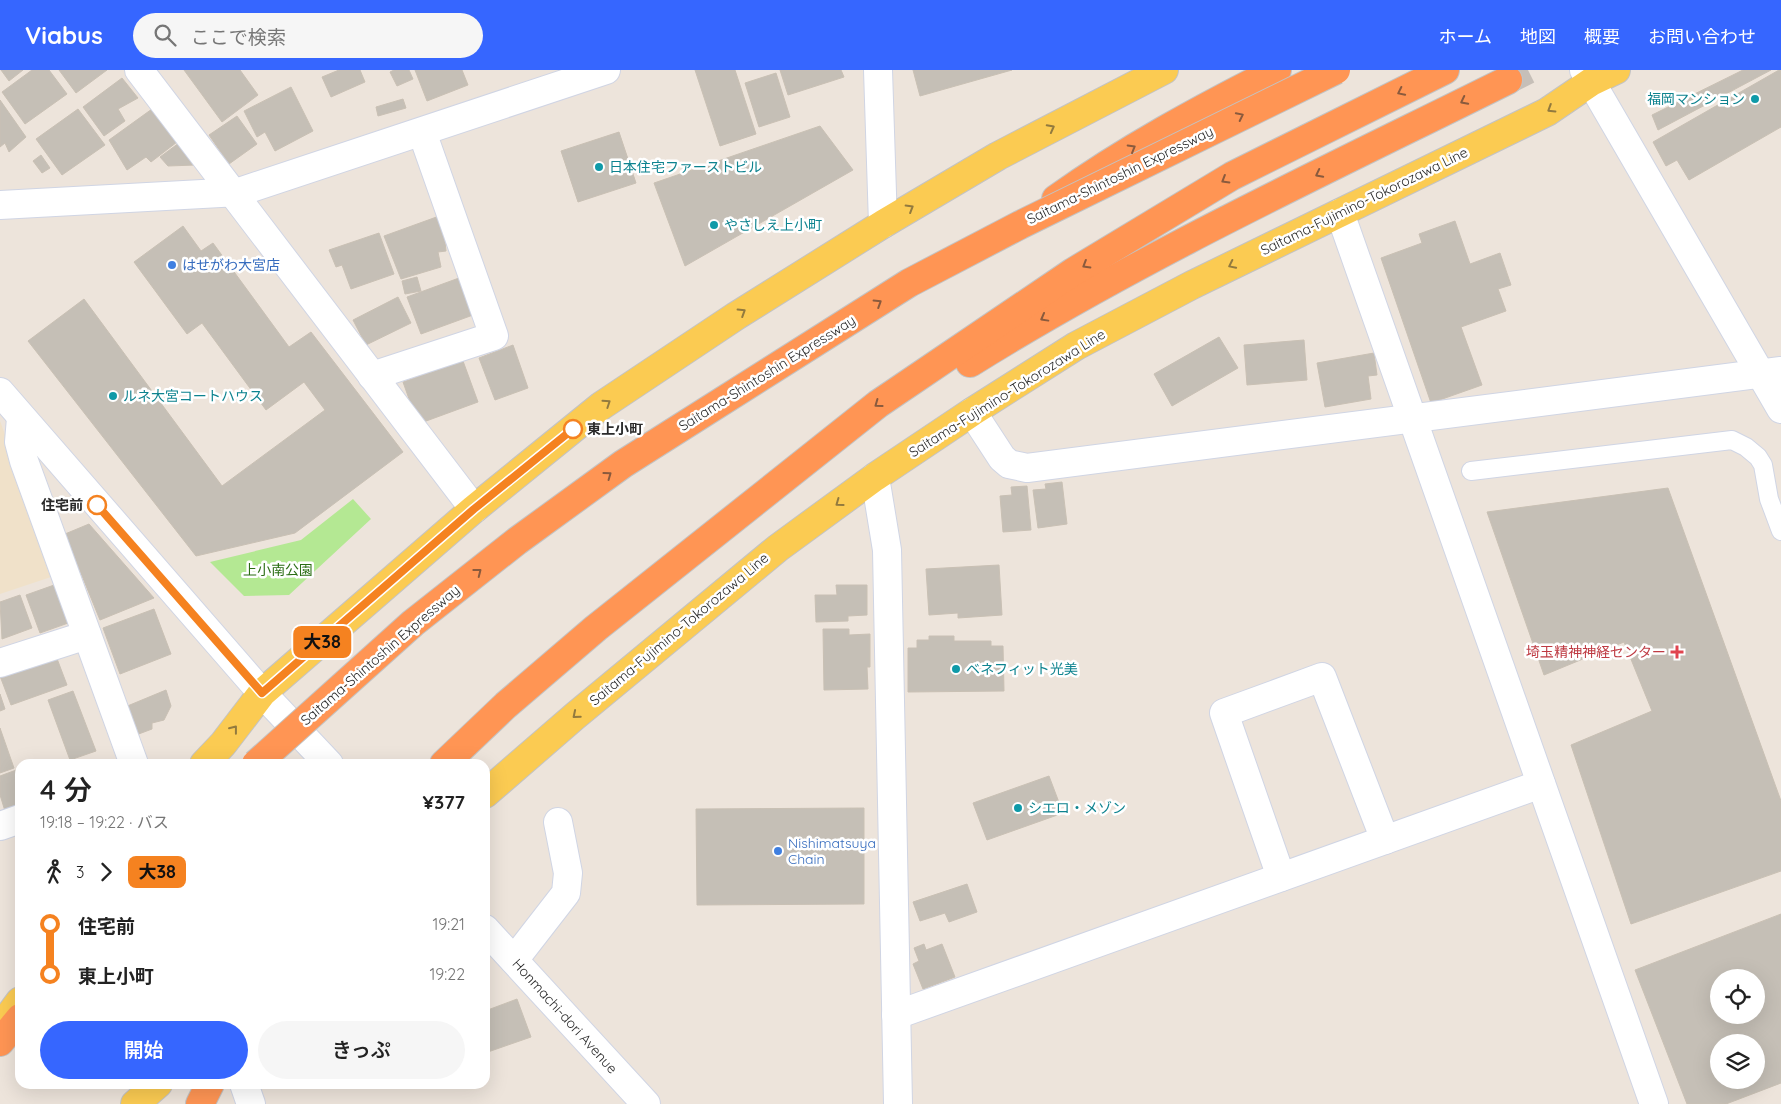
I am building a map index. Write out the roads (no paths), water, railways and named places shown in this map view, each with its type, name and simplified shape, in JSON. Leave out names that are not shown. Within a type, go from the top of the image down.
[{"type":"highway","points":[[1020,225],[1105,164],[1194,112],[1278,70]]},
{"type":"highway","name":"Saitama-Shintoshin Expressway","points":[[262,759],[413,623],[517,541],[615,470],[909,283],[1020,225],[1336,70]]},
{"type":"highway","points":[[449,759],[506,705],[686,556],[878,404],[1073,272],[1232,176],[1445,70]]},
{"type":"highway","points":[[686,556],[808,477],[933,387],[1038,321],[1179,244],[1508,80]]},
{"type":"highway","points":[[0,1042],[15,1024]]},
{"type":"highway","points":[[200,1104],[208,1089]]},
{"type":"main road","points":[[209,759],[223,744],[262,693],[474,509],[602,406],[736,316],[883,224],[998,156],[1164,70]]},
{"type":"main road","name":"Saitama-Fujimino-Tokorozawa Line","points":[[490,790],[575,716],[778,548],[875,477],[972,412],[1076,346],[1192,285],[1547,112],[1587,76],[1616,70]]},
{"type":"main road","points":[[0,1028],[15,1008]]},
{"type":"main road","points":[[135,1104],[152,1089]]},
{"type":"street","points":[[139,70],[474,509]]},
{"type":"street","points":[[0,205],[232,193],[251,189],[422,132],[575,74],[606,70]]},
{"type":"street","points":[[878,70],[883,224]]},
{"type":"street","points":[[1587,76],[1771,372],[1781,409]]},
{"type":"street","points":[[372,376],[494,336],[422,132]]},
{"type":"street","points":[[1340,213],[1654,1104]]},
{"type":"street","points":[[972,412],[1002,458],[1009,464],[1027,468],[1771,372]]},
{"type":"street","points":[[0,392],[262,693],[324,759]]},
{"type":"street","points":[[21,418],[19,442],[24,461],[132,759]]},
{"type":"street","points":[[875,477],[887,550],[898,1104]]},
{"type":"street","points":[[0,663],[87,635]]},
{"type":"street","points":[[1281,877],[1224,714],[1322,677],[1385,840]]},
{"type":"street","points":[[896,1015],[1541,784]]},
{"type":"street","points":[[0,826],[15,821]]},
{"type":"street","points":[[514,960],[566,893],[568,873],[558,822]]},
{"type":"street","name":"Honmachi-dori Avenue","points":[[490,934],[646,1104]]},
{"type":"street","points":[[246,1089],[251,1104]]},
{"type":"lane","points":[[1471,471],[1732,440],[1752,452],[1763,466],[1769,499],[1781,531]]},
{"type":"tunnel","points":[[1508,80],[1528,70]]},
{"type":"place","name":"福岡マンション","points":[[1755,99]]},
{"type":"place","name":"日本住宅ファーストビル","points":[[599,167]]},
{"type":"place","name":"やさしえ上小町","points":[[714,225]]},
{"type":"place","name":"はせがわ大宮店","points":[[172,265]]},
{"type":"place","name":"ルネ大宮コートハウス","points":[[113,396]]},
{"type":"place","name":"東上小町","points":[[573,429]]},
{"type":"place","name":"住宅前","points":[[97,505]]},
{"type":"place","name":"埼玉精神神経センター","points":[[1677,652]]},
{"type":"place","name":"ベネフィット光美","points":[[956,669]]},
{"type":"place","name":"シエロ・メゾン","points":[[1018,808]]},
{"type":"place","name":"Nishimatsuya Chain","points":[[778,851]]},
{"type":"park label","name":"上小南公園","points":[[278,570]]}]
